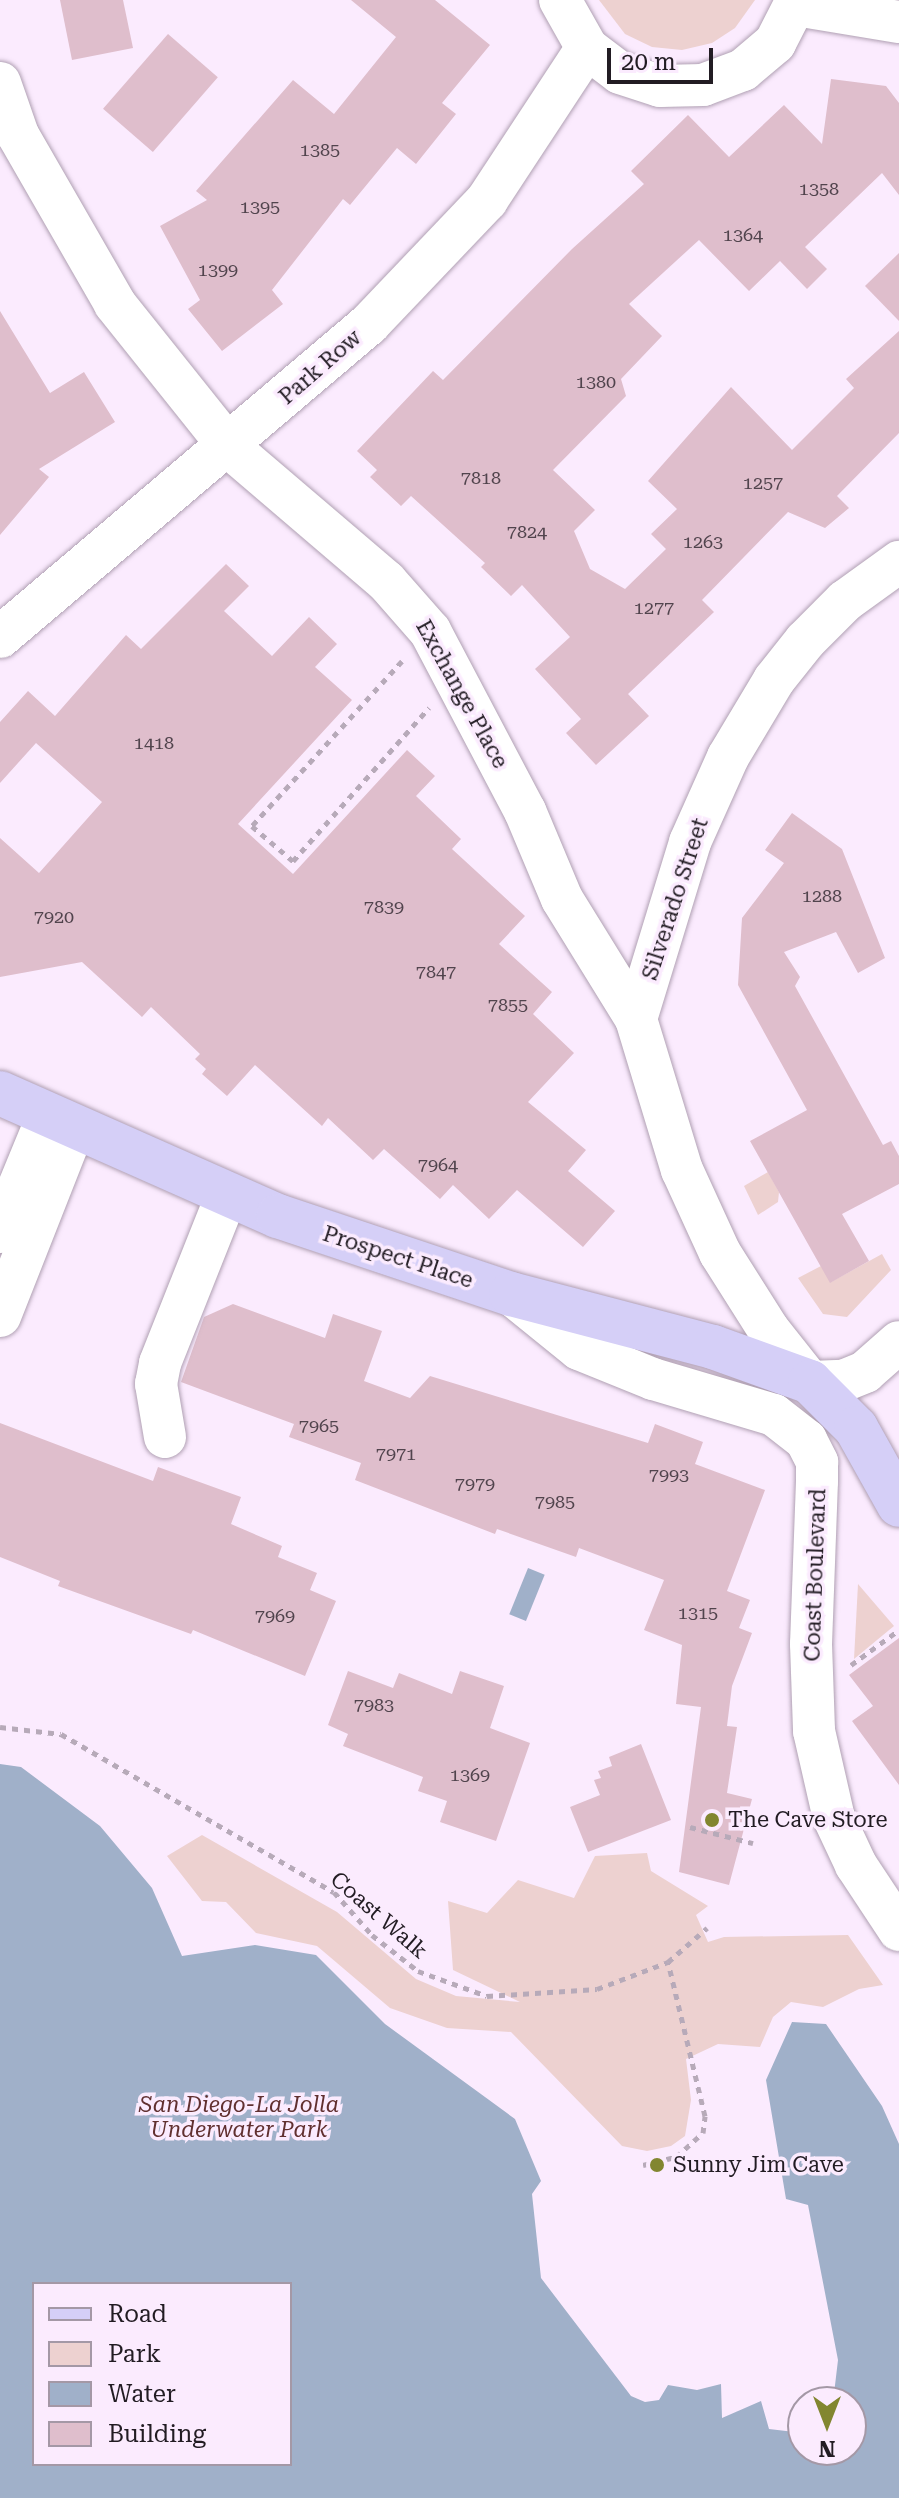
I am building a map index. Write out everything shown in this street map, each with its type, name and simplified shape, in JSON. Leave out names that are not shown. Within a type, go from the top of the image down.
[{"type":"main road","name":"Prospect Place","points":[[0,1093],[227,1195],[511,1294],[713,1347],[810,1382]]},
{"type":"main road","points":[[810,1382],[856,1428],[899,1505]]},
{"type":"street","points":[[560,0],[587,48],[620,73],[660,86],[703,85],[743,70],[764,52],[796,3],[899,22]]},
{"type":"street","name":"Park Row","points":[[0,637],[229,447],[369,324],[487,200],[587,48]]},
{"type":"street","name":"Exchange Place","points":[[0,83],[18,135],[115,304],[229,447],[386,581],[430,631],[457,677],[525,811],[562,899],[636,1019],[669,1130],[707,1227],[768,1329],[810,1382]]},
{"type":"street","name":"Silverado Street","points":[[636,1019],[690,842],[728,757],[774,680],[805,641],[845,601],[899,562]]},
{"type":"street","points":[[0,1232],[61,1123]]},
{"type":"street","points":[[0,1316],[61,1123]]},
{"type":"street","points":[[165,1437],[156,1384],[160,1363],[227,1195]]},
{"type":"street","name":"Coast Boulevard","points":[[511,1294],[579,1349],[653,1379],[774,1415],[806,1440],[817,1462],[814,1731],[834,1818],[856,1865],[899,1930]]},
{"type":"street","points":[[810,1382],[843,1381],[865,1372],[899,1342]]},
{"type":"path","points":[[430,631],[252,826],[293,861],[457,677]]},
{"type":"path","points":[[845,1669],[899,1630]]},
{"type":"path","name":"Coast Walk","points":[[0,1727],[61,1734],[334,1892],[372,1935],[418,1971],[487,1996],[597,1989],[668,1962],[707,1928]]},
{"type":"path","points":[[690,1827],[753,1843]]},
{"type":"path","points":[[643,2165],[676,2157],[703,2133],[699,2089],[668,1962]]},
{"type":"green space","points":[[599,0],[755,0],[735,28],[712,43],[682,50],[652,47],[625,34]]},
{"type":"green space","points":[[768,1172],[779,1192],[778,1202],[758,1215],[744,1186]]},
{"type":"green space","points":[[882,1254],[891,1270],[847,1317],[823,1314],[798,1278],[821,1266],[831,1282]]},
{"type":"green space","points":[[858,1584],[894,1626],[854,1659]]},
{"type":"green space","points":[[202,1835],[337,1912],[416,1979],[456,1996],[520,2002],[453,1970],[448,1901],[487,1913],[518,1880],[574,1898],[595,1856],[647,1853],[651,1871],[708,1906],[696,1915],[708,1942],[724,1937],[848,1935],[883,1985],[859,1989],[823,2007],[791,2002],[773,2017],[760,2047],[718,2044],[686,2059],[691,2100],[685,2136],[671,2146],[647,2151],[622,2146],[511,2032],[447,2028],[390,2008],[317,1946],[256,1933],[226,1902],[202,1901],[167,1856]]},
{"type":"water","points":[[528,1568],[545,1575],[526,1621],[509,1614]]},
{"type":"water","name":"San Diego-La Jolla Underwater Park","points":[[0,1764],[21,1767],[100,1826],[152,1888],[182,1956],[255,1945],[316,1955],[385,2024],[515,2119],[541,2181],[532,2194],[541,2278],[631,2396],[645,2402],[659,2400],[668,2385],[697,2390],[721,2384],[722,2418],[761,2401],[769,2429],[787,2431],[787,2466],[867,2466],[867,2386],[835,2386],[838,2360],[808,2205],[786,2199],[766,2080],[792,2022],[826,2024],[882,2106],[899,2144],[899,2498],[0,2498]]},
{"type":"building","points":[[60,0],[123,0],[133,48],[72,60]]},
{"type":"building","points":[[351,0],[435,0],[490,45],[442,103],[456,114],[416,164],[397,148],[350,205],[343,199],[272,290],[283,304],[222,351],[188,309],[200,300],[160,226],[207,200],[196,191],[293,80],[334,114],[396,37]]},
{"type":"building","points":[[168,34],[218,77],[153,152],[103,109]]},
{"type":"building","points":[[831,79],[886,86],[899,103],[899,195],[882,173],[805,247],[827,269],[807,289],[780,261],[749,291],[699,240],[629,304],[662,336],[621,379],[626,396],[553,470],[595,510],[574,531],[590,569],[625,589],[666,549],[651,534],[677,509],[648,481],[731,387],[792,450],[854,388],[846,379],[899,331],[899,433],[837,496],[849,508],[825,528],[788,512],[702,600],[714,612],[628,694],[649,716],[596,765],[566,733],[581,719],[535,669],[570,637],[522,585],[511,596],[481,567],[485,563],[411,496],[401,506],[370,477],[377,470],[357,451],[433,371],[443,380],[572,249],[644,184],[631,171],[688,115],[729,157],[784,105],[822,144]]},
{"type":"building","points":[[899,253],[899,321],[865,286]]},
{"type":"building","points":[[0,311],[50,393],[84,372],[115,422],[39,469],[49,477],[0,535]]},
{"type":"building","points":[[226,564],[249,586],[224,611],[272,656],[309,617],[337,644],[315,667],[352,700],[238,824],[293,874],[407,750],[435,776],[416,796],[461,839],[452,849],[525,916],[499,944],[552,992],[533,1014],[574,1053],[528,1102],[586,1150],[568,1171],[615,1211],[583,1247],[517,1190],[489,1219],[453,1185],[440,1199],[384,1149],[373,1160],[328,1118],[322,1126],[255,1065],[227,1096],[202,1074],[206,1069],[195,1059],[200,1054],[151,1007],[142,1017],[82,962],[0,977],[0,838],[39,873],[102,802],[36,743],[0,783],[0,722],[28,691],[55,716],[126,635],[141,649]]},
{"type":"building","points":[[792,813],[842,849],[885,958],[858,973],[836,932],[784,952],[800,977],[795,986],[883,1145],[891,1141],[899,1156],[899,1184],[842,1214],[869,1261],[830,1283],[750,1141],[807,1110],[738,985],[742,918],[784,863],[765,850]]},
{"type":"building","points":[[233,1304],[325,1338],[333,1314],[382,1331],[364,1381],[410,1398],[430,1376],[648,1443],[655,1424],[703,1442],[695,1464],[765,1490],[727,1591],[750,1600],[739,1628],[752,1633],[732,1686],[727,1726],[737,1727],[727,1793],[752,1799],[729,1885],[679,1872],[701,1707],[676,1704],[682,1645],[644,1630],[664,1580],[579,1548],[576,1557],[497,1529],[495,1534],[355,1480],[361,1463],[289,1437],[294,1424],[181,1382],[204,1317]]},
{"type":"building","points":[[0,1423],[153,1481],[158,1467],[241,1497],[231,1524],[282,1546],[278,1557],[317,1573],[310,1590],[336,1601],[305,1676],[193,1630],[191,1634],[58,1586],[60,1581],[0,1557]]},
{"type":"building","points":[[899,1638],[899,1785],[852,1721],[873,1706],[849,1675]]},
{"type":"building","points":[[348,1671],[393,1688],[399,1673],[452,1694],[460,1671],[504,1686],[490,1728],[530,1743],[496,1841],[440,1822],[447,1801],[418,1791],[423,1777],[343,1746],[348,1734],[328,1725]]},
{"type":"building","points":[[641,1744],[671,1820],[588,1852],[570,1807],[600,1795],[594,1780],[601,1778],[598,1771],[612,1766],[609,1757]]},
{"type":"place","name":"The Cave Store","points":[[712,1820]]},
{"type":"place","name":"Sunny Jim Cave","points":[[657,2165]]}]
